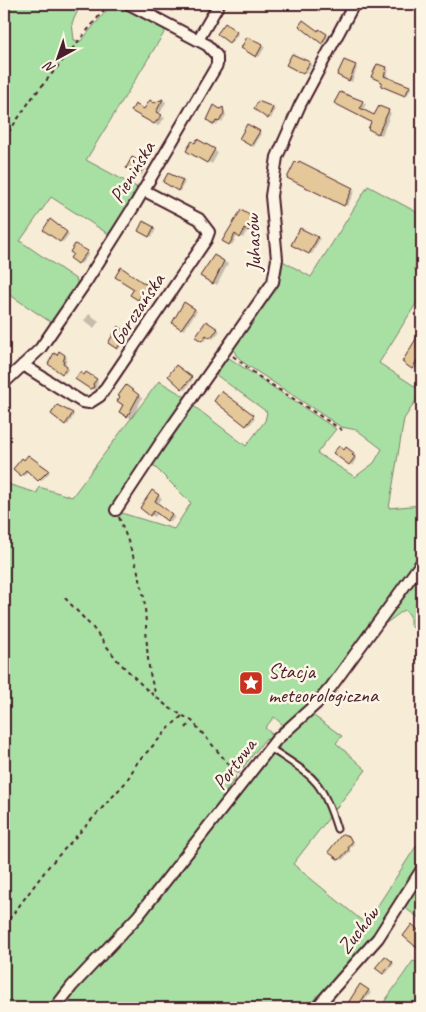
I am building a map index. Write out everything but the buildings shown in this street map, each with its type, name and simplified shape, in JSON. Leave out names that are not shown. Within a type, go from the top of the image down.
[{"type":"street","name":"Pienińska","points":[[4,383],[40,349],[54,329],[143,190],[216,65],[215,52],[198,40],[128,4]]},
{"type":"street","points":[[198,40],[219,4]]},
{"type":"street","name":"Juhasów","points":[[116,510],[273,282],[277,259],[271,196],[277,157],[300,105],[354,4]]},
{"type":"street","name":"Gorczańska","points":[[23,366],[82,402],[89,403],[100,396],[122,364],[206,240],[209,232],[199,219],[143,190]]},
{"type":"street","name":"Portowa","points":[[55,1008],[72,986],[138,916],[269,748],[331,688],[422,562]]},
{"type":"street","name":"Zuchów","points":[[316,1008],[378,938],[422,869]]},
{"type":"lane","points":[[269,748],[317,782],[328,802],[337,829]]},
{"type":"path","points":[[4,139],[32,98],[110,4]]},
{"type":"path","points":[[225,350],[258,376],[345,432]]},
{"type":"path","points":[[116,510],[138,570],[144,600],[151,680],[158,697]]},
{"type":"path","points":[[65,598],[93,628],[117,660],[145,688],[168,707],[192,721],[211,746],[244,782]]},
{"type":"path","points":[[4,926],[49,866],[126,782],[138,763],[170,726],[183,715]]},
{"type":"path","points":[[186,728],[192,721]]},
{"type":"green space","points":[[4,4],[81,4],[72,23],[74,40],[81,41],[112,4],[124,4],[167,28],[86,160],[140,189],[113,237],[51,197],[20,241],[77,280],[77,289],[55,325],[4,291]]},
{"type":"green space","points":[[368,186],[422,215],[422,255],[414,269],[422,276],[422,294],[379,363],[422,391],[404,419],[389,508],[422,505],[422,556],[374,623],[370,624],[329,686],[279,732],[276,731],[282,724],[274,717],[265,728],[272,734],[273,737],[270,741],[266,738],[238,774],[233,769],[231,772],[236,777],[226,791],[231,794],[139,913],[52,1008],[4,1008],[4,483],[37,493],[39,487],[72,497],[159,381],[187,398],[118,512],[174,529],[191,503],[151,463],[191,404],[246,446],[265,421],[267,412],[212,372],[226,356],[336,429],[317,453],[355,477],[374,463],[382,449],[357,430],[341,427],[244,363],[236,355],[232,345],[271,291],[279,259],[311,277]]},
{"type":"green space","points":[[422,567],[422,621],[416,630],[410,625],[410,615],[404,610],[385,624],[381,623]]},
{"type":"green space","points":[[311,714],[342,736],[336,743],[366,770],[333,812],[324,791],[312,776],[279,751],[279,742]]},
{"type":"green space","points":[[272,755],[293,765],[309,778],[321,795],[331,815],[293,864],[366,924],[422,837],[422,865],[386,924],[313,1008],[58,1008],[268,756]]},
{"type":"green space","points":[[422,873],[422,920],[402,906]]},
{"type":"green space","points":[[413,961],[422,964],[422,1008],[380,1008]]},
{"type":"place","name":"Stacja meteorologiczna","points":[[251,683]]}]
